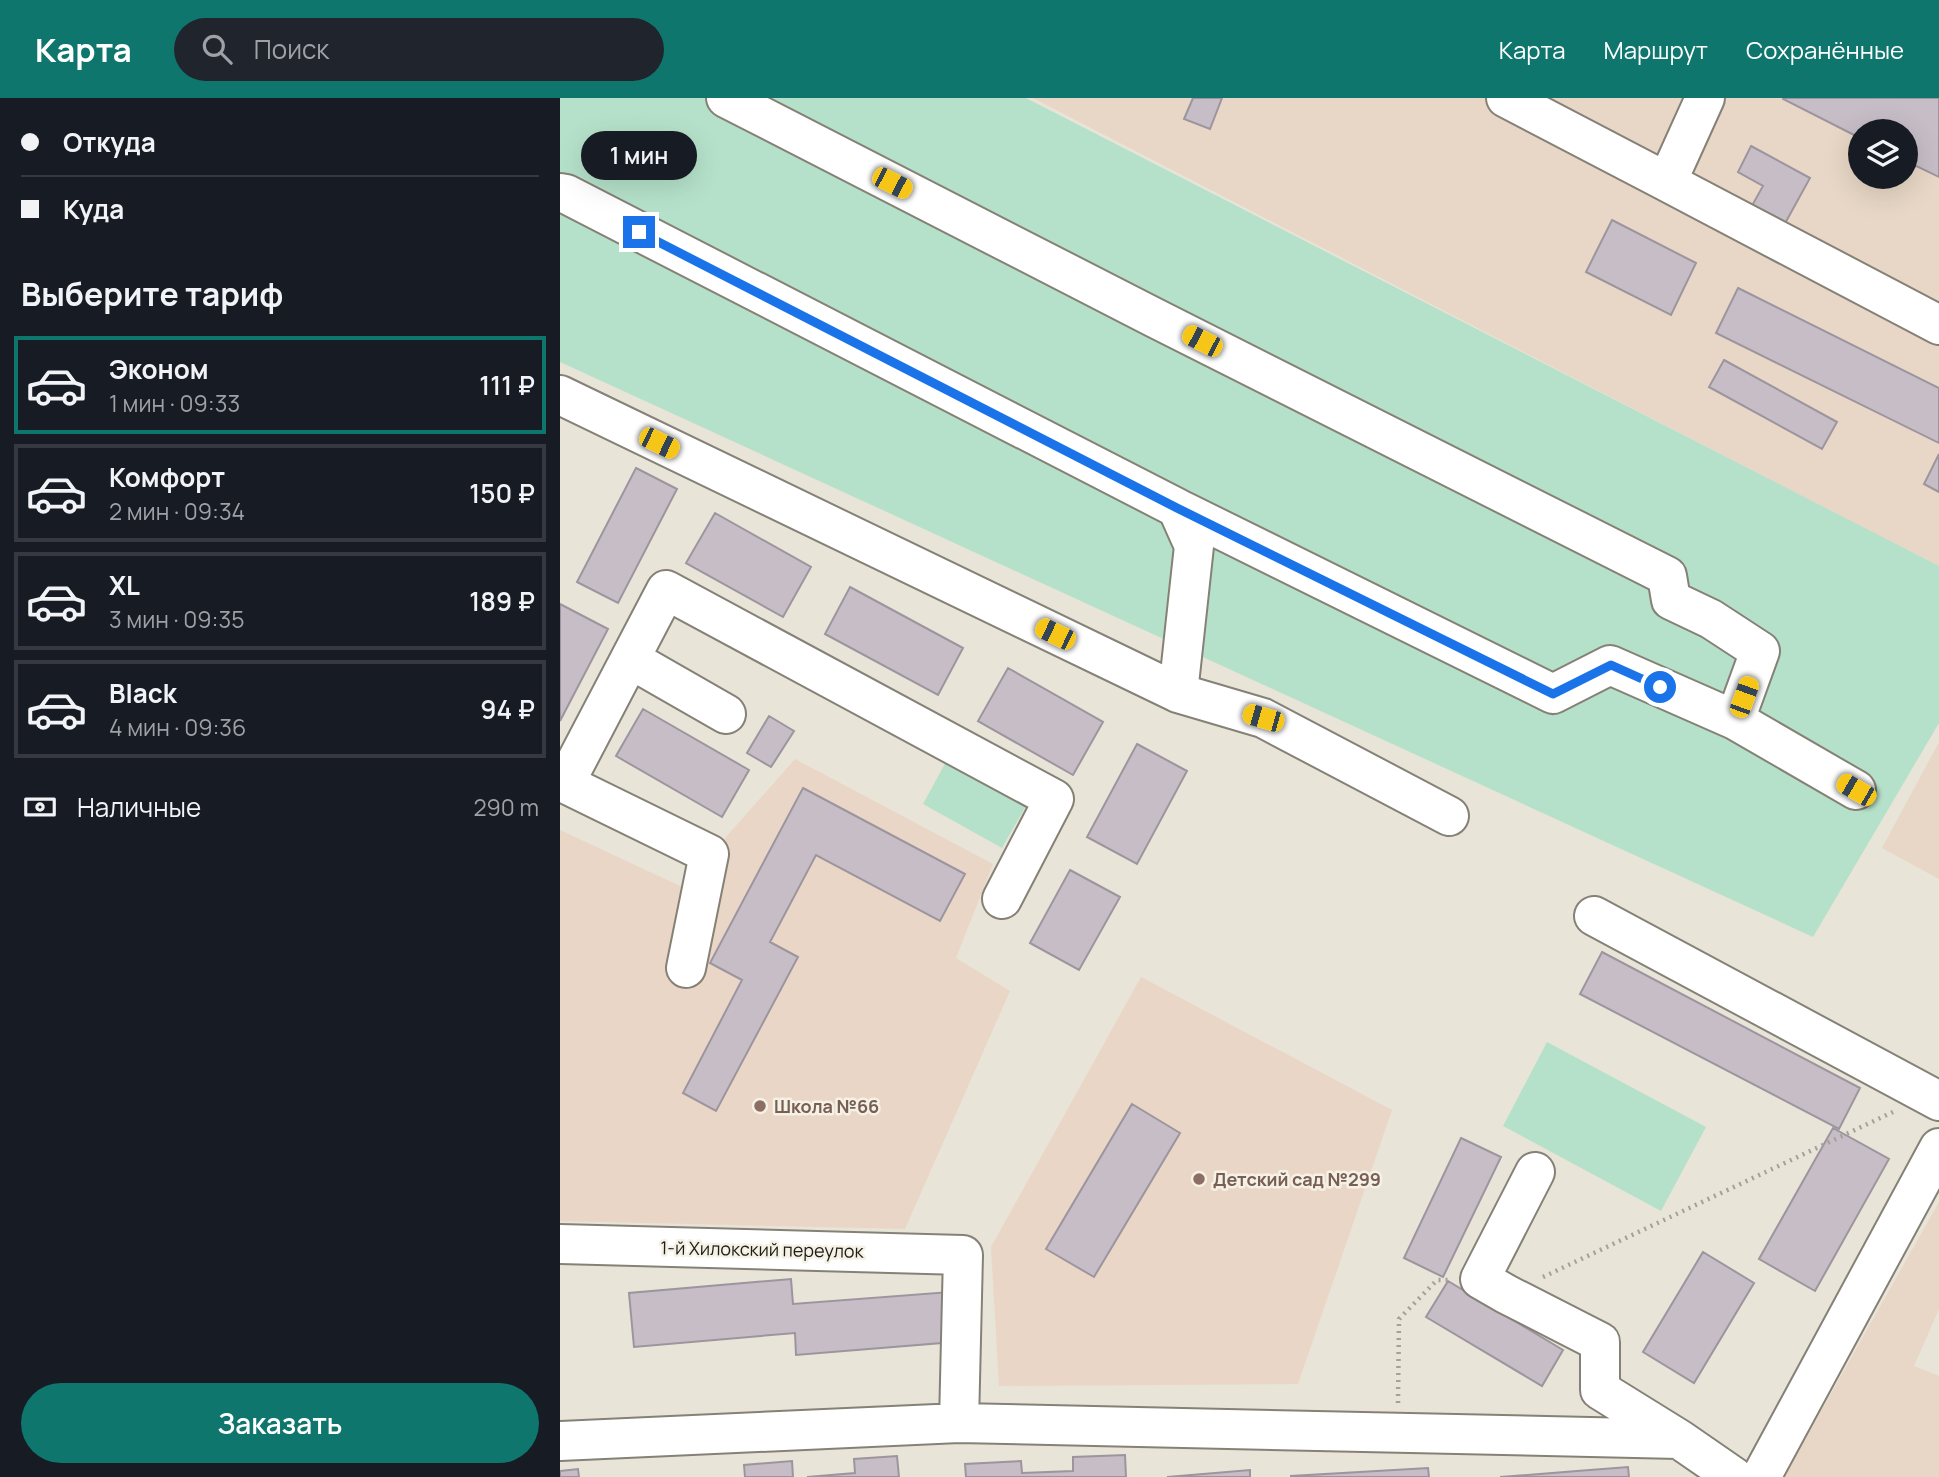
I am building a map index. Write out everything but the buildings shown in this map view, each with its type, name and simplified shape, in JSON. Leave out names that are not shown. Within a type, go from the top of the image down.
[{"type":"street","points":[[726,98],[1667,576],[1671,600],[1711,619],[1760,651],[1735,720]]},
{"type":"street","points":[[1506,98],[1939,326]]},
{"type":"street","points":[[1667,182],[1705,98]]},
{"type":"street","points":[[560,193],[1177,508],[1553,694],[1611,665],[1735,720],[1856,790]]},
{"type":"street","points":[[560,395],[1178,693],[1263,718],[1449,816]]},
{"type":"street","points":[[1177,508],[1194,546],[1178,693]]},
{"type":"street","points":[[686,968],[709,854],[562,782],[666,590],[1054,799],[1002,899]]},
{"type":"street","points":[[630,659],[726,714]]},
{"type":"street","points":[[1594,916],[1934,1098]]},
{"type":"street","points":[[1761,1477],[1939,1148]]},
{"type":"street","points":[[1535,1172],[1493,1287],[1600,1342],[1600,1390],[1734,1477]]},
{"type":"street","name":"1-й Хилокский переулок","points":[[560,1244],[963,1255],[959,1423]]},
{"type":"street","points":[[560,1441],[959,1423],[1679,1440]]},
{"type":"path","points":[[1398,1433],[1399,1319],[1437,1280],[1493,1287],[1934,1098]]},
{"type":"shaded area","points":[[1033,98],[1939,98],[1939,567]]},
{"type":"shaded area","points":[[1939,742],[1939,879],[1882,848]]},
{"type":"shaded area","name":"Школа №66","points":[[795,759],[993,864],[956,958],[1010,991],[905,1229],[560,1221],[560,830],[682,887]]},
{"type":"shaded area","name":"Детский сад №299","points":[[1141,977],[1392,1110],[1298,1384],[999,1386],[991,1247]]},
{"type":"shaded area","points":[[1939,1202],[1939,1309],[1914,1366],[1939,1376],[1939,1477],[1784,1477]]},
{"type":"green space","points":[[560,98],[1026,98],[1939,566],[1939,723],[1813,937],[560,362]]},
{"type":"green space","points":[[947,760],[1027,804],[1002,848],[923,804]]},
{"type":"green space","points":[[1547,1042],[1706,1127],[1661,1211],[1503,1126]]},
{"type":"place","name":"Школа №66","points":[[760,1106]]},
{"type":"place","name":"Детский сад №299","points":[[1199,1179]]},
{"type":"route","points":[[639,232],[1177,508],[1553,694],[1611,665],[1660,687]]}]
